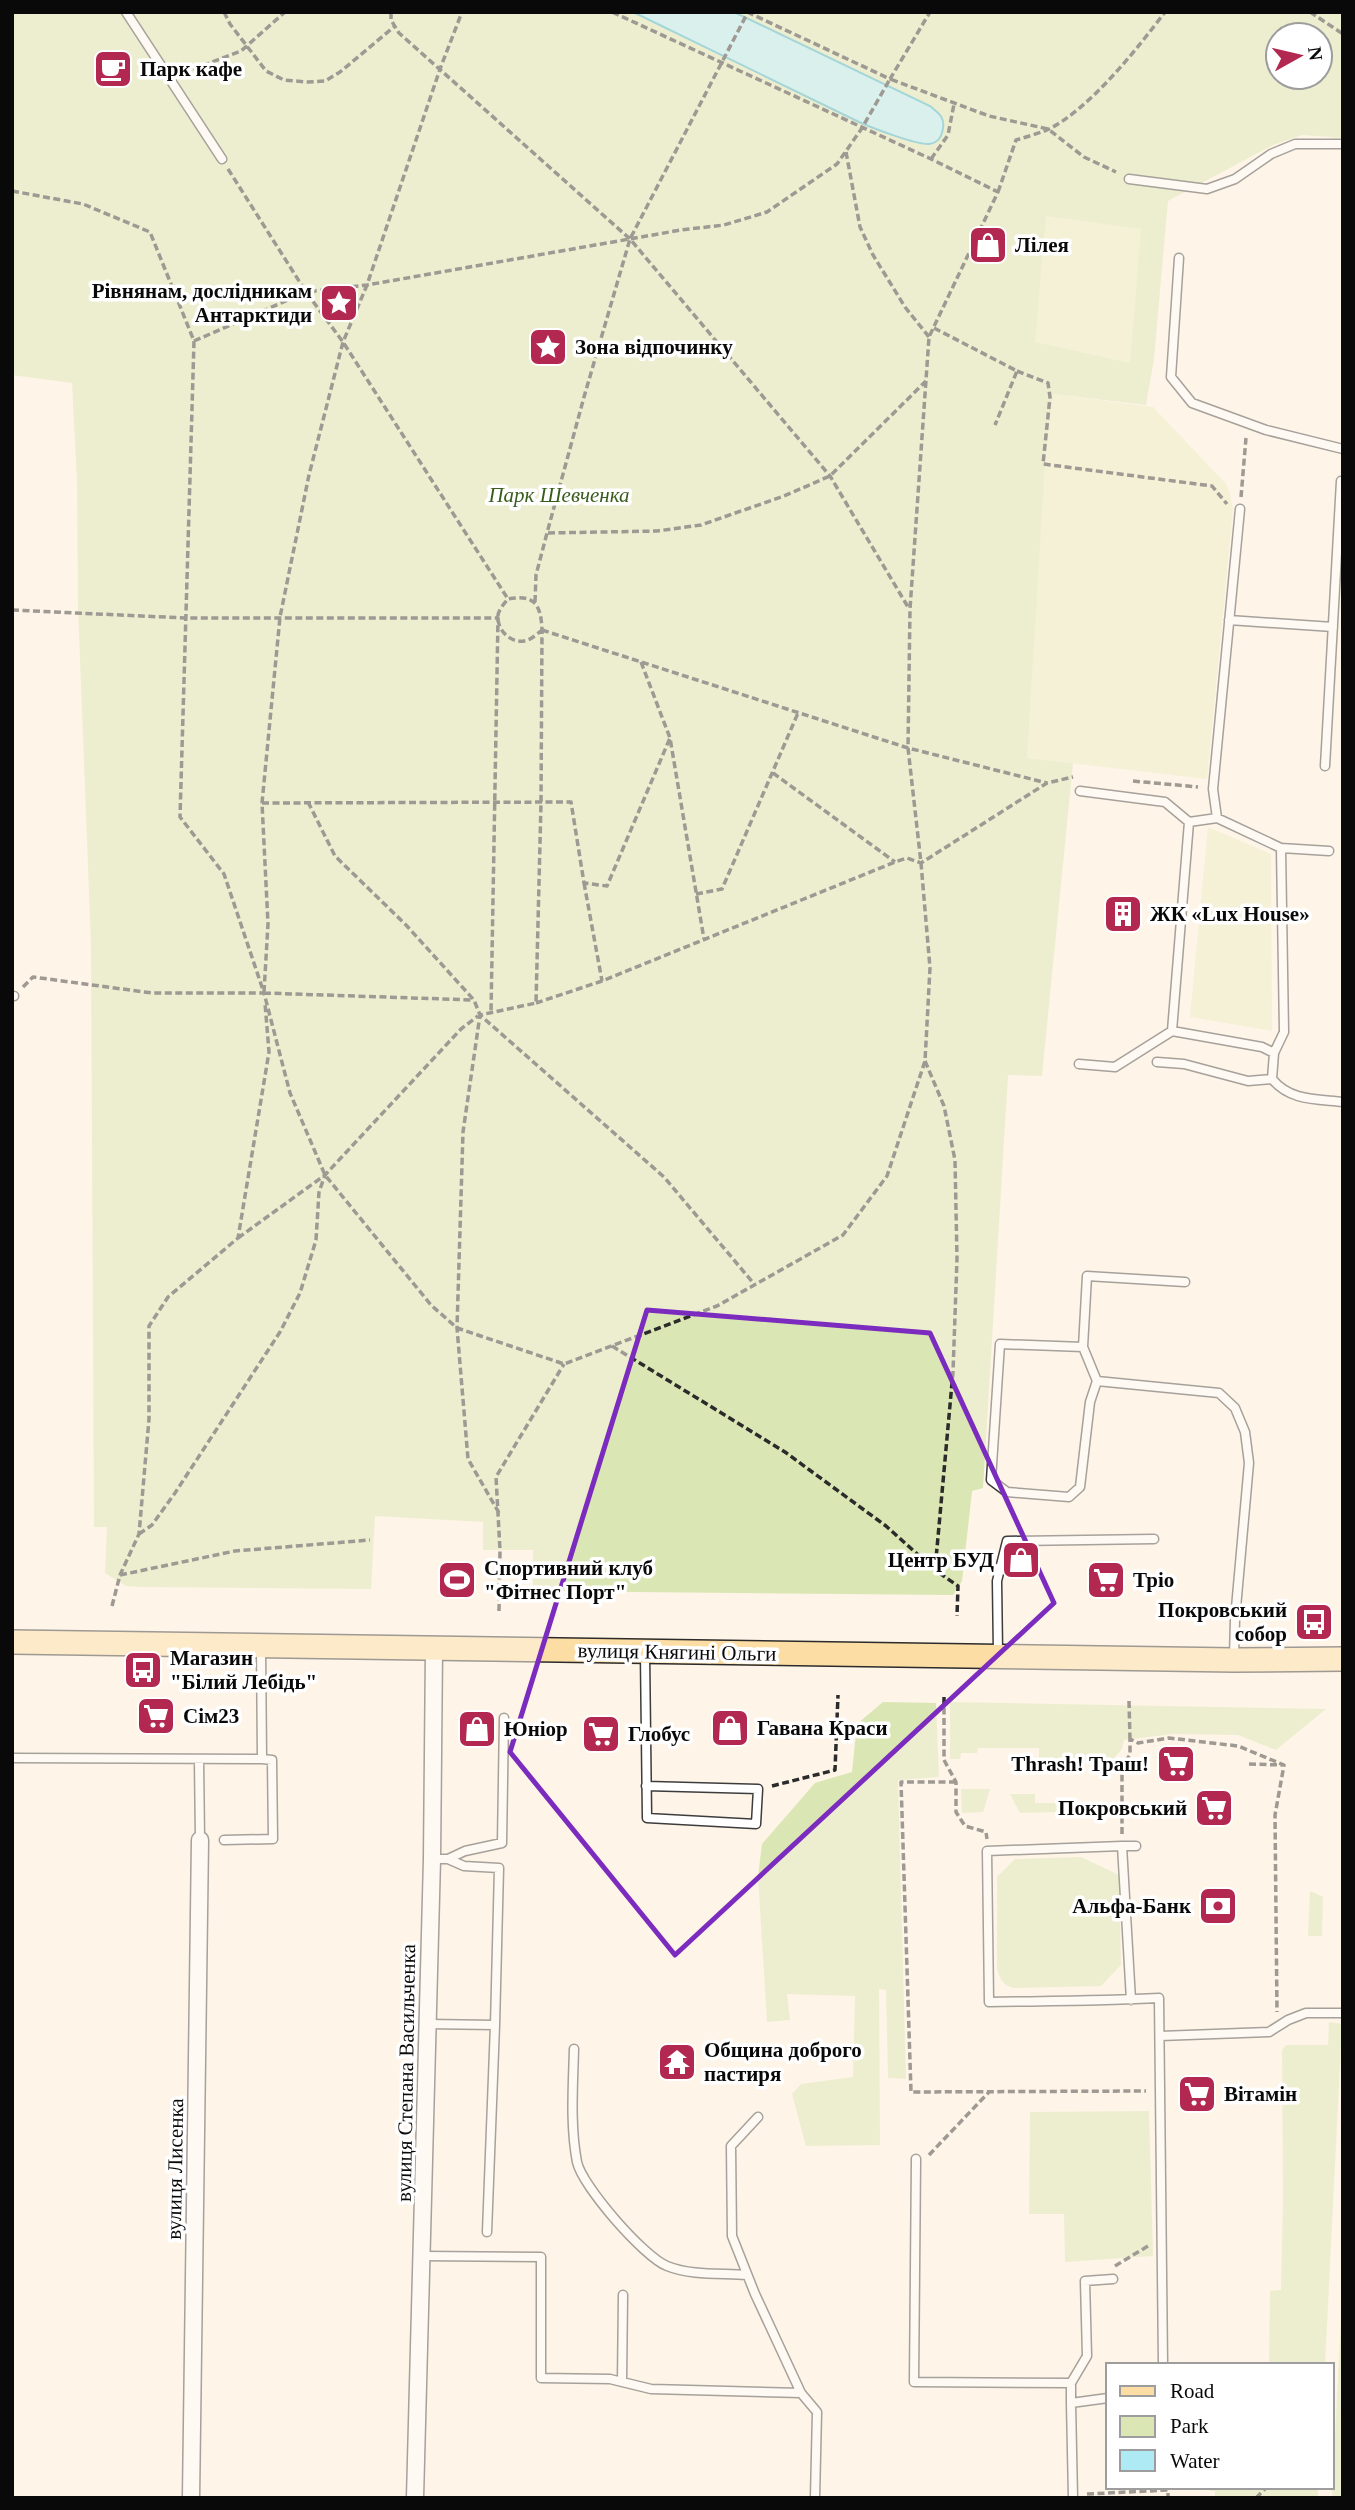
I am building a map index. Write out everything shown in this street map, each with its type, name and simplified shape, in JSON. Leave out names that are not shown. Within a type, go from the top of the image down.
[{"type":"street","name":"вулиця Княгині Ольги","points":[[12,1642],[1234,1660],[1343,1659]]},
{"type":"street","name":"вулиця Степана Васильченка","points":[[415,2498],[427,2024],[440,1859],[434,1648]]},
{"type":"street","name":"вулиця Лисенка","points":[[191,2498],[200,1840]]},
{"type":"lane","points":[[126,12],[222,159]]},
{"type":"lane","points":[[1129,179],[1207,189],[1235,179],[1271,154],[1295,144],[1343,144]]},
{"type":"lane","points":[[1179,258],[1171,377],[1192,403],[1266,430],[1343,449]]},
{"type":"lane","points":[[1325,766],[1341,481]]},
{"type":"lane","points":[[1217,818],[1213,789],[1240,509]]},
{"type":"lane","points":[[1229,620],[1333,627]]},
{"type":"lane","points":[[1080,791],[1165,802],[1189,822],[1217,818],[1281,848],[1329,851]]},
{"type":"lane","points":[[1172,1031],[1189,822]]},
{"type":"lane","points":[[1281,848],[1284,1032],[1274,1053],[1272,1079],[1281,1090],[1299,1098],[1343,1102]]},
{"type":"lane","points":[[1079,1064],[1115,1067],[1172,1031],[1262,1047],[1274,1053]]},
{"type":"lane","points":[[1157,1062],[1184,1064],[1248,1081],[1272,1079]]},
{"type":"lane","points":[[1083,1348],[1000,1344],[990,1480],[1006,1492],[1069,1497],[1080,1487],[1090,1402],[1097,1381],[1083,1348],[1087,1276],[1185,1282]]},
{"type":"lane","points":[[1097,1381],[1219,1393],[1235,1408],[1245,1432],[1249,1463],[1235,1619],[1234,1660]]},
{"type":"lane","points":[[998,1656],[997,1581],[1007,1541],[1154,1539]]},
{"type":"lane","points":[[261,1646],[262,1759]]},
{"type":"lane","points":[[645,1651],[646,1786],[647,1818],[756,1824],[758,1789],[646,1786]]},
{"type":"lane","points":[[440,1859],[502,1843],[505,1718]]},
{"type":"lane","points":[[12,1758],[272,1760],[273,1839],[224,1840]]},
{"type":"lane","points":[[199,1760],[200,1840]]},
{"type":"lane","points":[[1122,1846],[1131,2000]]},
{"type":"lane","points":[[1136,1846],[987,1850],[989,2003],[1159,1998],[1163,2363]]},
{"type":"lane","points":[[440,1859],[464,1866],[499,1868],[487,2232]]},
{"type":"lane","points":[[1160,2036],[1269,2032],[1306,2013],[1343,2013]]},
{"type":"lane","points":[[427,2024],[495,2025]]},
{"type":"lane","points":[[574,2049],[572,2115],[578,2166],[604,2206],[628,2235],[664,2266],[684,2272],[747,2275]]},
{"type":"lane","points":[[758,2117],[731,2147],[732,2236],[801,2393],[817,2412],[815,2498]]},
{"type":"lane","points":[[916,2164],[914,2382],[1070,2383]]},
{"type":"lane","points":[[422,2256],[541,2257],[541,2378],[610,2379],[651,2389],[801,2393]]},
{"type":"lane","points":[[1073,2496],[1070,2383],[1087,2356],[1085,2281],[1112,2279]]},
{"type":"lane","points":[[622,2382],[623,2295]]},
{"type":"lane","points":[[1071,2403],[1106,2398]]},
{"type":"path","points":[[224,12],[266,71],[284,80],[307,82],[325,81],[340,72],[395,26]]},
{"type":"path","points":[[170,78],[240,51],[285,12]]},
{"type":"path","points":[[391,12],[391,20],[399,33],[630,239],[830,476],[909,609]]},
{"type":"path","points":[[238,1238],[269,1052],[264,992],[268,924],[263,870],[262,803],[281,617],[309,475],[343,342],[368,285],[440,69],[462,12]]},
{"type":"path","points":[[612,12],[998,192]]},
{"type":"path","points":[[535,602],[536,575],[630,239],[748,12],[890,79],[954,104],[989,116],[1048,129],[1084,157],[1129,179]]},
{"type":"path","points":[[194,341],[306,292],[368,285],[724,225],[767,212],[837,164],[862,128],[930,12]]},
{"type":"path","points":[[499,1611],[499,1513],[496,1477],[564,1364],[717,1306],[844,1235],[887,1176],[925,1061],[930,968],[908,748],[909,609],[929,337],[998,192],[1016,140],[1048,129],[1092,96],[1166,12]]},
{"type":"path","points":[[1310,12],[1343,34]]},
{"type":"path","points":[[931,159],[948,135],[954,104]]},
{"type":"path","points":[[846,152],[860,227],[873,255],[905,307],[929,337]]},
{"type":"path","points":[[222,159],[508,599]]},
{"type":"path","points":[[12,191],[83,204],[150,232],[194,341],[180,817],[224,874],[264,992],[290,1093],[325,1175],[431,1305],[457,1328],[564,1364]]},
{"type":"path","points":[[934,328],[1017,371],[1048,383],[1050,397],[1043,464],[1212,486],[1227,502],[1225,515]]},
{"type":"path","points":[[995,425],[1017,371]]},
{"type":"path","points":[[547,533],[657,531],[701,525],[784,496],[830,476],[927,380]]},
{"type":"path","points":[[1240,509],[1246,448]]},
{"type":"path","points":[[491,1013],[498,618],[500,608],[508,599],[521,597],[535,602],[542,612],[536,1003]]},
{"type":"path","points":[[12,610],[185,618],[498,618]]},
{"type":"path","points":[[498,618],[503,633],[513,640],[522,642],[532,639],[542,630]]},
{"type":"path","points":[[542,630],[908,748],[1047,783],[921,863]]},
{"type":"path","points":[[641,661],[670,738],[704,939]]},
{"type":"path","points":[[696,894],[722,890],[798,713]]},
{"type":"path","points":[[584,883],[607,886],[670,738]]},
{"type":"path","points":[[773,773],[895,862]]},
{"type":"path","points":[[308,802],[335,856],[406,925],[474,1000],[480,1015],[664,1177],[755,1285]]},
{"type":"path","points":[[262,803],[571,802],[602,981]]},
{"type":"path","points":[[112,1605],[120,1574],[139,1534],[149,1419],[149,1326],[168,1297],[238,1238],[325,1175],[461,1029],[480,1015],[536,1003],[602,981],[895,862],[907,858],[921,863]]},
{"type":"path","points":[[13,996],[33,977],[152,993],[264,992],[474,1000]]},
{"type":"path","points":[[480,1015],[463,1132],[457,1328],[468,1459],[499,1513]]},
{"type":"path","points":[[925,1061],[944,1106],[955,1160],[956,1185],[957,1259],[953,1372],[935,1570]]},
{"type":"path","points":[[139,1534],[152,1525],[175,1493],[280,1332],[300,1293],[316,1240],[319,1192],[325,1175]]},
{"type":"path","points":[[612,1346],[785,1452],[886,1526],[935,1570],[958,1586],[957,1616]]},
{"type":"path","points":[[120,1574],[235,1551],[370,1540]]},
{"type":"path","points":[[758,1789],[835,1770],[838,1695]]},
{"type":"path","points":[[944,1697],[944,1760],[956,1782],[956,1812],[965,1826],[986,1832],[987,1850]]},
{"type":"path","points":[[1122,1846],[1122,1766],[1130,1755],[1129,1701]]},
{"type":"path","points":[[1130,1740],[1138,1743],[1169,1738],[1238,1746],[1284,1765]]},
{"type":"path","points":[[1249,1764],[1284,1765]]},
{"type":"path","points":[[1277,2026],[1275,1815],[1284,1765]]},
{"type":"path","points":[[956,1782],[901,1782],[911,2092],[1160,2091]]},
{"type":"path","points":[[916,2164],[990,2091]]},
{"type":"path","points":[[1091,2280],[1161,2238]]},
{"type":"path","points":[[1073,2496],[1135,2495],[1168,2490],[1168,2498]]},
{"type":"highlighted area","points":[[647,1310],[930,1333],[1054,1603],[675,1955],[510,1752]]},
{"type":"green space","name":"Парк Шевченка","points":[[12,12],[1343,12],[1343,138],[1302,135],[1273,145],[1168,201],[1154,359],[1146,405],[1053,394],[1027,758],[1073,763],[1042,1076],[1008,1075],[983,1488],[972,1491],[962,1581],[953,1595],[533,1591],[533,1550],[483,1550],[483,1522],[375,1516],[371,1589],[141,1587],[126,1586],[105,1573],[107,1527],[94,1527],[91,945],[72,383],[12,375]]},
{"type":"green space","points":[[1046,216],[1141,229],[1130,363],[1035,342]]},
{"type":"green space","points":[[1053,394],[1153,407],[1226,484],[1230,493],[1233,509],[1207,779],[1027,758],[1045,462]]},
{"type":"green space","points":[[1208,827],[1271,854],[1272,1031],[1190,1017]]},
{"type":"green space","points":[[883,1702],[936,1703],[939,1777],[898,1780],[906,2079],[888,2078],[886,1990],[879,1989],[880,2145],[806,2146],[792,2094],[801,2084],[853,2077],[855,1996],[787,1994],[790,2020],[767,2022],[758,1877],[762,1844],[815,1783],[852,1772],[857,1724]]},
{"type":"green space","points":[[950,1702],[1326,1709],[1276,1750],[1238,1735],[1173,1734],[1124,1740],[1122,1749],[1108,1765],[1091,1764],[1090,1760],[1039,1760],[1039,1748],[978,1748],[977,1753],[961,1753],[960,1759],[950,1759]]},
{"type":"green space","points":[[961,1789],[990,1789],[983,1812],[962,1813]]},
{"type":"green space","points":[[1010,1794],[1035,1794],[1035,1803],[1060,1803],[1060,1812],[1020,1813]]},
{"type":"green space","points":[[1081,1857],[1119,1875],[1121,1965],[1101,1986],[1014,1988],[1004,1984],[997,1969],[997,1877],[1015,1859]]},
{"type":"green space","points":[[1310,1891],[1323,1897],[1322,1936],[1308,1936]]},
{"type":"green space","points":[[1329,2022],[1342,2024],[1325,2363],[1269,2363],[1270,2291],[1281,2290],[1282,2050],[1286,2045],[1328,2045]]},
{"type":"green space","points":[[1149,2111],[1153,2256],[1065,2262],[1064,2214],[1029,2214],[1030,2112]]},
{"type":"green space","points":[[1343,2277],[1343,2498],[1332,2498]]},
{"type":"green space","points":[[1318,2489],[1318,2498],[1215,2498],[1215,2491],[1210,2491]]},
{"type":"water","points":[[633,12],[734,12],[930,106],[942,118],[942,134],[935,142],[923,144],[874,128]]},
{"type":"place","name":"Парк кафе","points":[[113,69]]},
{"type":"place","name":"Лілея","points":[[988,245]]},
{"type":"place","name":"Рівнянам, дослідникам Антарктиди","points":[[339,303]]},
{"type":"place","name":"Зона відпочинку","points":[[548,347]]},
{"type":"place","name":"ЖК «Lux House»","points":[[1123,914]]},
{"type":"place","name":"Центр БУД","points":[[1021,1560]]},
{"type":"place","name":"Спортивний клуб \"Фітнес Порт\"","points":[[457,1580]]},
{"type":"place","name":"Тріо","points":[[1106,1580]]},
{"type":"place","name":"Покровський собор","points":[[1314,1622]]},
{"type":"place","name":"Магазин \"Білий Лебідь\"","points":[[143,1670]]},
{"type":"place","name":"Сім23","points":[[156,1716]]},
{"type":"place","name":"Гавана Краси","points":[[730,1728]]},
{"type":"place","name":"Юніор","points":[[477,1729]]},
{"type":"place","name":"Глобус","points":[[601,1734]]},
{"type":"place","name":"Thrash! Траш!","points":[[1176,1764]]},
{"type":"place","name":"Покровський","points":[[1214,1808]]},
{"type":"place","name":"Альфа-Банк","points":[[1218,1906]]},
{"type":"place","name":"Община доброго пастиря","points":[[677,2062]]},
{"type":"place","name":"Вітамін","points":[[1197,2094]]}]
